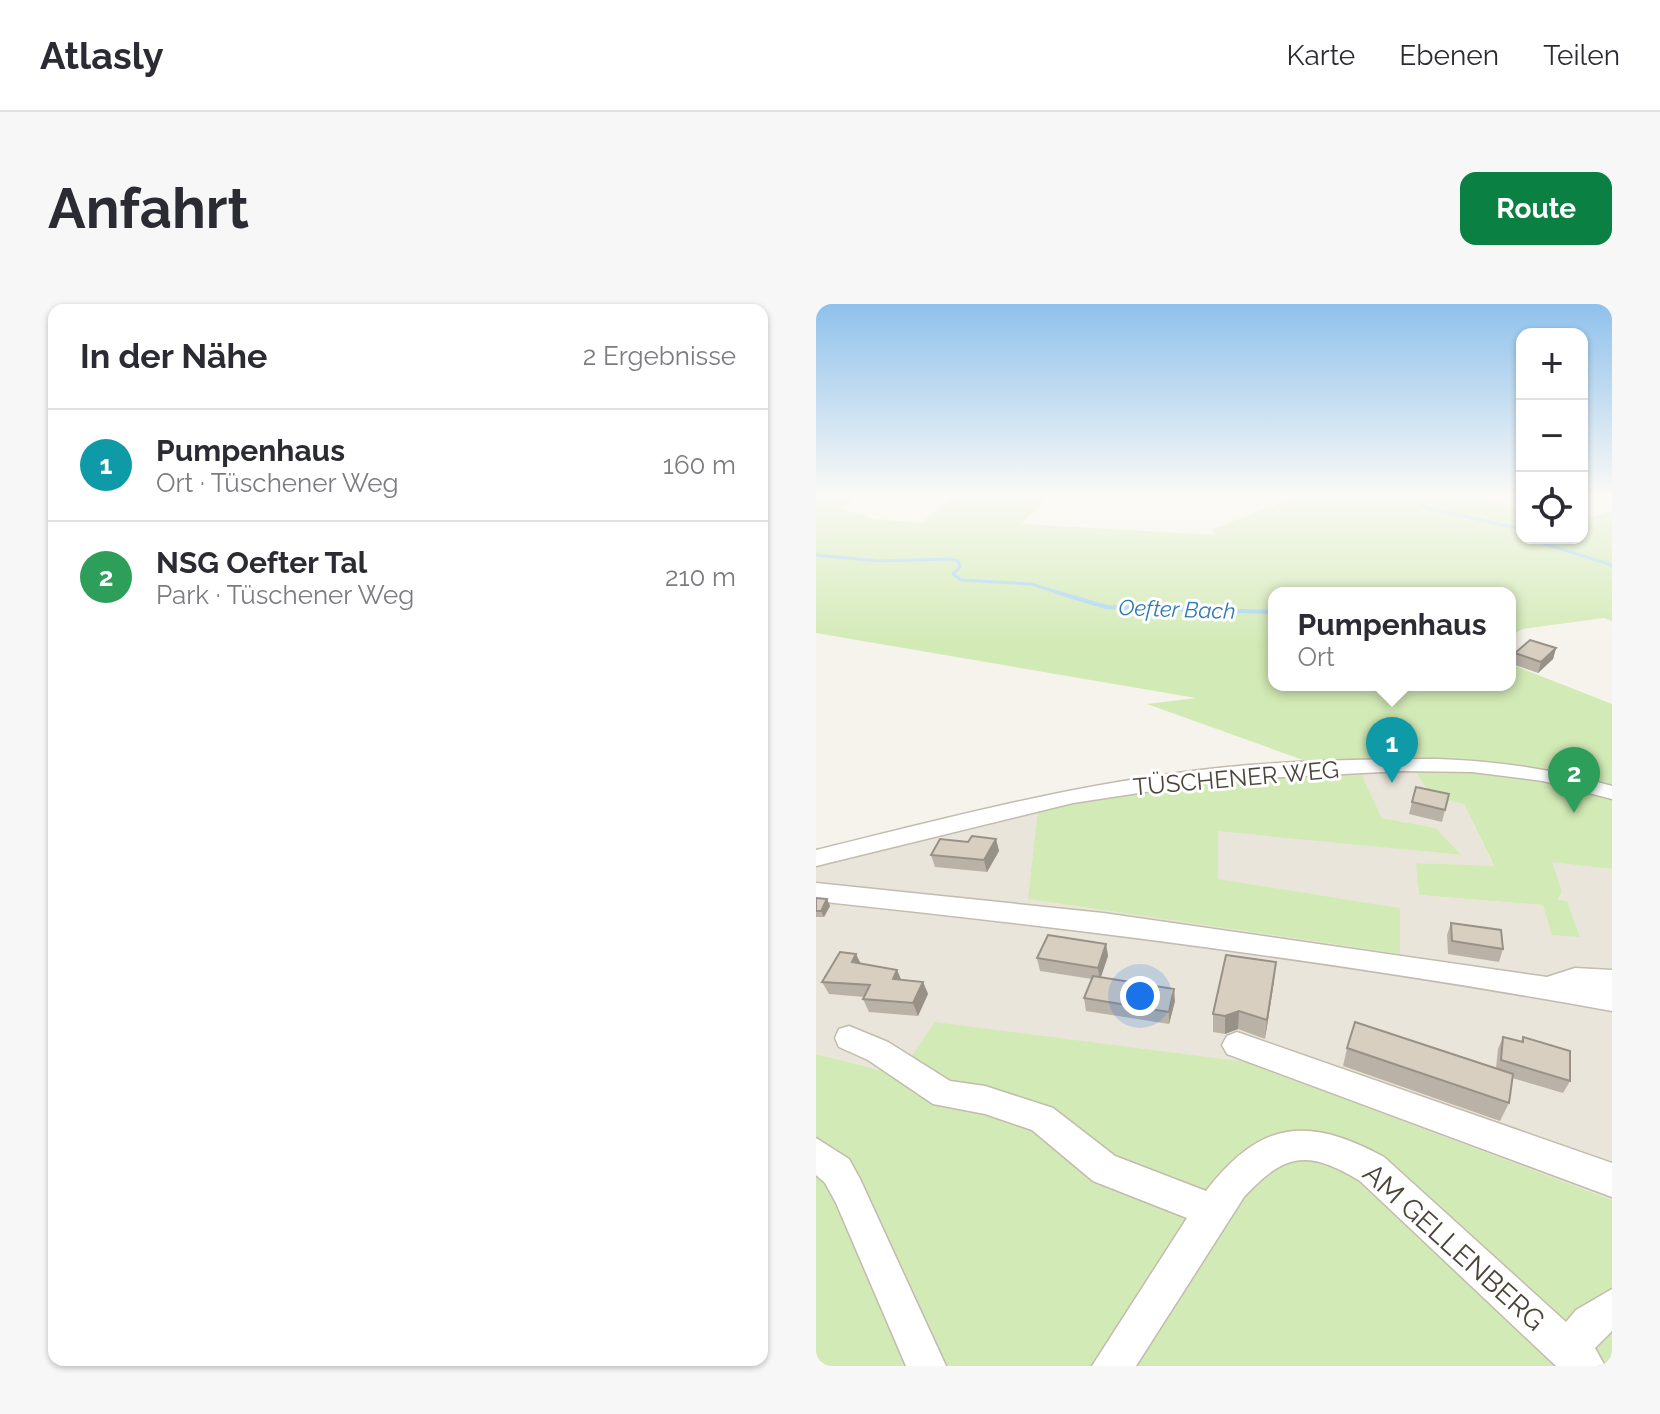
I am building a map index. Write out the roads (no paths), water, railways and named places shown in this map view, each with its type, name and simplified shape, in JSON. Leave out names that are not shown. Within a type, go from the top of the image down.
[{"type":"street","name":"TÜSCHENER WEG","points":[[816,858],[1021,807],[1161,780],[1387,765],[1488,767],[1555,775],[1612,793]]},
{"type":"street","points":[[816,892],[1103,922],[1550,988],[1612,1000]]},
{"type":"street","points":[[1550,988],[1575,979],[1612,981]]},
{"type":"street","points":[[849,1038],[878,1051],[944,1094],[985,1100],[1042,1118],[1105,1169],[1180,1196],[1213,1213]]},
{"type":"street","points":[[1237,1045],[1612,1180]]},
{"type":"street","name":"AM GELLENBERG","points":[[1112,1366],[1239,1178],[1271,1150],[1306,1144],[1336,1151],[1372,1169],[1576,1358],[1590,1324],[1612,1308]]},
{"type":"street","points":[[816,1154],[837,1171],[848,1191],[926,1366]]},
{"type":"waterway","name":"Oefter Bach","points":[[1553,547],[1612,565]]},
{"type":"waterway","name":"Oefter Bach","points":[[816,555],[879,561],[950,559],[958,561],[960,567],[953,574],[961,580],[1031,584],[1063,594]]},
{"type":"waterway","name":"Oefter Bach","points":[[1056,592],[1106,607],[1268,612]]},
{"type":"place","name":"Pumpenhaus","points":[[1392,783]]},
{"type":"place","name":"NSG Oefter Tal","points":[[1574,813]]}]
